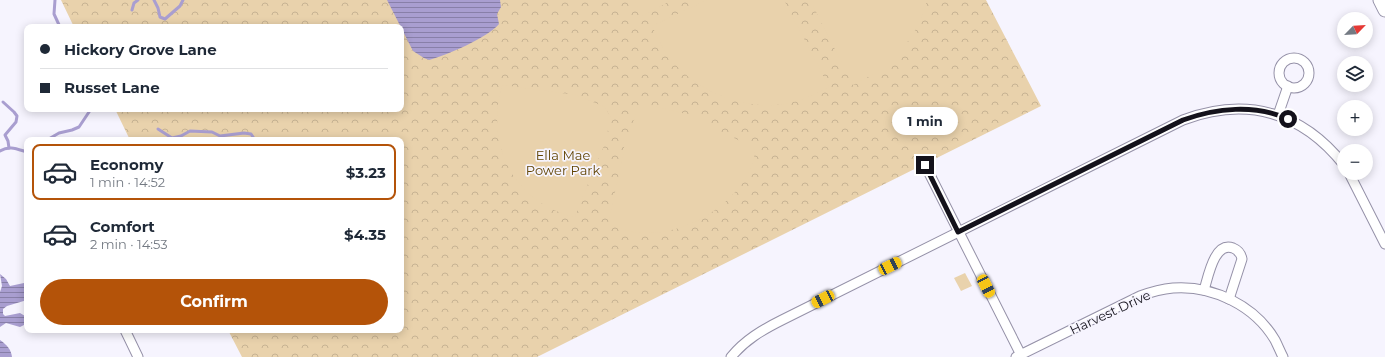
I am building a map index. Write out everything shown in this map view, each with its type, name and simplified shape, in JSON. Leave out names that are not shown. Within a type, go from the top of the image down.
[{"type":"main road","points":[[1380,0],[1385,10]]},
{"type":"street","points":[[1278,115],[1288,86]]},
{"type":"street","points":[[731,357],[746,342],[764,329],[1176,124],[1197,115],[1230,109],[1242,109],[1278,115],[1297,124],[1315,136],[1337,157]]},
{"type":"street","points":[[925,165],[1019,356]]},
{"type":"street","points":[[1353,180],[1384,241]]},
{"type":"street","points":[[1204,290],[1216,254],[1222,249],[1232,247],[1239,252],[1242,259],[1229,299]]},
{"type":"street","name":"Harvest Drive","points":[[1019,356],[1140,296],[1155,291],[1173,288],[1192,288],[1204,290],[1229,299],[1244,307],[1268,330],[1275,340],[1283,357]]},
{"type":"street","points":[[126,333],[138,357]]},
{"type":"green space","name":"Ella Mae Power Park","points":[[61,0],[986,0],[1041,106],[537,357],[242,357],[230,333],[404,333],[404,137],[129,137],[116,112],[404,112],[404,24],[73,24]]},
{"type":"green space","points":[[634,0],[672,0],[643,16]]},
{"type":"green space","points":[[707,0],[784,0],[829,87],[796,101],[784,104],[768,105],[736,101],[705,88],[691,79],[668,56],[652,26]]},
{"type":"green space","points":[[810,0],[927,0],[917,27],[900,51],[878,70],[853,85]]},
{"type":"green space","points":[[502,85],[576,95],[605,107],[611,118],[604,146],[575,217],[553,210],[535,199],[520,185],[509,168],[501,149],[498,129],[498,107]]},
{"type":"green space","points":[[649,105],[686,114],[754,148],[754,158],[746,178],[736,192],[709,214],[693,223],[677,229],[660,232],[639,233],[608,224],[624,147],[637,111]]},
{"type":"green space","points":[[965,273],[972,286],[961,291],[954,278]]},
{"type":"shaded area","points":[[387,0],[500,0],[501,7],[497,14],[499,24],[494,29],[477,40],[445,55],[429,60],[413,51],[404,33],[404,24],[399,24]]},
{"type":"shaded area","points":[[0,274],[6,279],[10,286],[24,283],[24,301],[7,306],[3,309],[3,314],[5,316],[20,313],[24,315],[24,325],[20,327],[6,323],[0,327],[0,292],[2,286]]},
{"type":"shaded area","points":[[0,340],[8,347],[12,357],[0,357]]},
{"type":"waterway","points":[[55,0],[54,14],[59,24]]},
{"type":"waterway","points":[[132,10],[134,3],[138,0]]},
{"type":"waterway","points":[[154,0],[160,17],[165,19],[180,6],[183,0]]},
{"type":"waterway","points":[[3,102],[17,116],[16,122],[5,135],[9,148]]},
{"type":"waterway","points":[[52,137],[59,133],[79,127],[89,112]]},
{"type":"waterway","points":[[158,129],[170,137]]},
{"type":"waterway","points":[[176,137],[190,131],[212,132],[220,136],[244,133],[251,134],[253,137]]},
{"type":"waterway","points":[[0,151],[10,148],[24,151]]},
{"type":"route","points":[[925,165],[958,232],[1183,120],[1197,115],[1230,109],[1242,109],[1278,115],[1288,119]]}]
